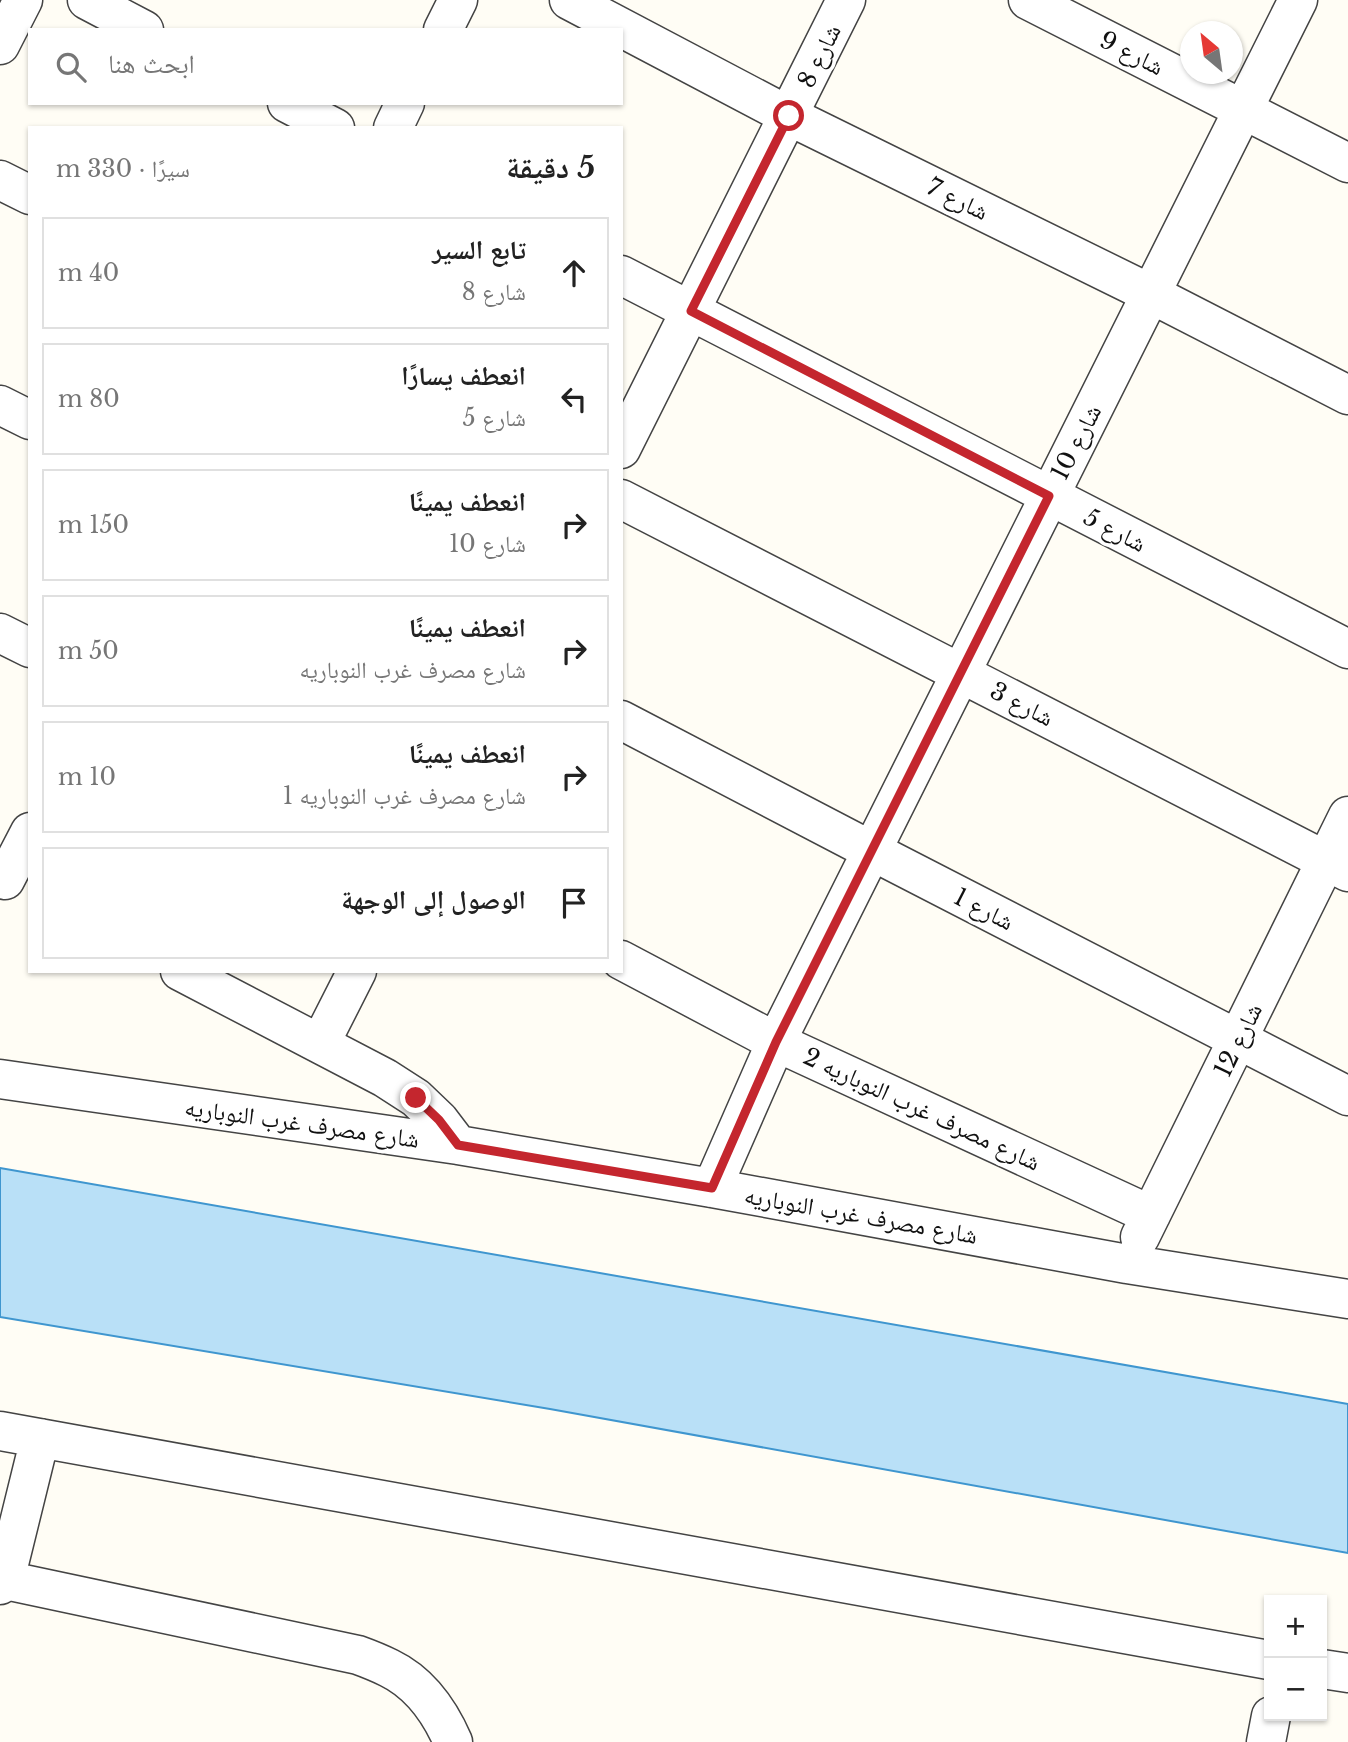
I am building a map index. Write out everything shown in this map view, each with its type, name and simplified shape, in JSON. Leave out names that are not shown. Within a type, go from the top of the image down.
[{"type":"street","points":[[0,45],[23,0]]},
{"type":"street","points":[[87,0],[140,28]]},
{"type":"street","points":[[444,28],[458,0]]},
{"type":"street","name":"شارع 7","points":[[569,0],[622,28]]},
{"type":"street","name":"شارع 8","points":[[623,445],[846,0]]},
{"type":"street","name":"شارع 9","points":[[1028,0],[1348,163]]},
{"type":"street","name":"شارع 10","points":[[712,1188],[776,1042],[1298,0]]},
{"type":"street","name":"شارع 7","points":[[623,28],[789,116],[1151,294],[1348,395]]},
{"type":"street","points":[[291,105],[330,126]]},
{"type":"street","points":[[394,126],[404,105]]},
{"type":"street","points":[[0,180],[28,194]]},
{"type":"street","name":"شارع 5","points":[[623,276],[1348,649]]},
{"type":"street","points":[[0,405],[28,419]]},
{"type":"street","name":"شارع 3","points":[[623,500],[1337,866]]},
{"type":"street","points":[[0,633],[28,647]]},
{"type":"street","name":"شارع 1","points":[[623,721],[1348,1096]]},
{"type":"street","name":"شارع 12","points":[[1127,1264],[1238,1040],[1337,866],[1348,816]]},
{"type":"street","points":[[12,884],[28,838]]},
{"type":"street","name":"شارع مصرف غرب النوباريه 2","points":[[623,961],[776,1042],[1151,1215]]},
{"type":"street","points":[[184,973],[385,1078],[416,1098],[439,1120],[458,1145]]},
{"type":"street","points":[[320,1044],[356,973]]},
{"type":"street","name":"شارع مصرف غرب النوباريه","points":[[0,1079],[458,1145],[712,1188],[1127,1264],[1348,1299]]},
{"type":"street","points":[[0,1431],[1264,1659]]},
{"type":"street","points":[[40,1438],[2,1583],[358,1655],[391,1669],[421,1691],[443,1719],[453,1742]]},
{"type":"street","points":[[1327,1670],[1348,1674]]},
{"type":"street","points":[[1266,1742],[1270,1721]]},
{"type":"water","points":[[0,1168],[1348,1404],[1348,1553],[550,1409],[0,1317]]},
{"type":"route","points":[[416,1098],[439,1120],[458,1145],[712,1188],[776,1042],[1049,496],[691,311],[789,116]]}]
